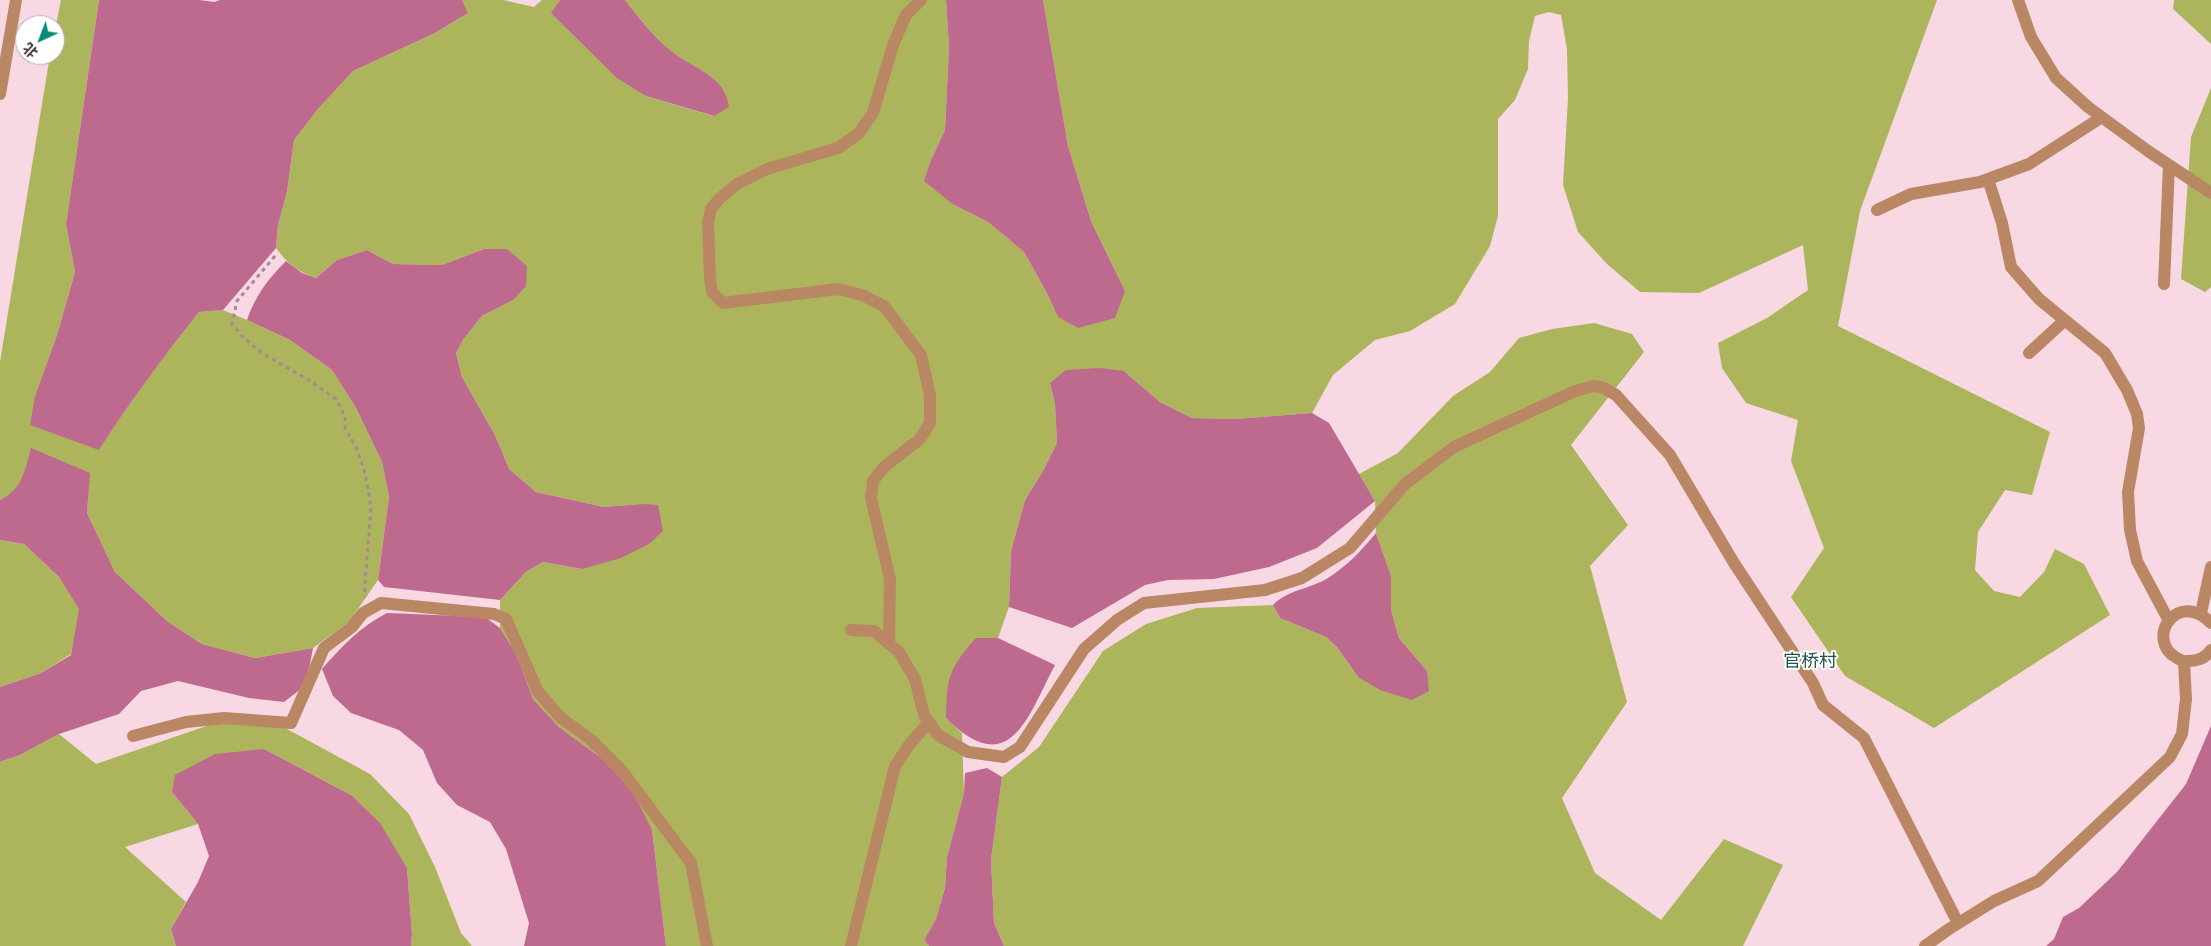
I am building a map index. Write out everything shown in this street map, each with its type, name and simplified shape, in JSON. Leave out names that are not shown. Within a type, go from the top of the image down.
[{"type":"street","points":[[0,94],[16,0]]},
{"type":"street","points":[[889,644],[890,579],[871,498],[873,482],[884,467],[920,439],[930,424],[930,395],[921,355],[884,306],[862,295],[838,289],[723,303],[712,292],[708,224],[711,209],[719,199],[737,184],[767,169],[838,148],[858,134],[873,113],[893,46],[906,15],[921,0]]},
{"type":"street","points":[[2018,0],[2032,37],[2056,78],[2102,118],[2211,192]]},
{"type":"street","points":[[1878,210],[1911,194],[1988,179],[2029,164],[2102,118]]},
{"type":"street","points":[[2164,284],[2169,165]]},
{"type":"street","points":[[1988,179],[2002,224],[2011,267],[2039,299],[2105,354],[2127,390],[2137,414],[2139,428],[2128,492],[2130,530],[2137,561],[2169,621]]},
{"type":"street","points":[[2029,352],[2065,320]]},
{"type":"street","points":[[851,630],[874,631],[899,652],[915,679],[924,715],[938,735],[968,752],[1004,757],[1020,747],[1084,649],[1117,620],[1144,603],[1265,590],[1302,578],[1350,548],[1405,484],[1454,447],[1576,391],[1594,386],[1604,388],[1616,396],[1670,455],[1734,563],[1813,684],[1823,704],[1864,738],[1958,923]]},
{"type":"street","points":[[2201,613],[2211,567]]},
{"type":"street","points":[[133,736],[186,722],[224,718],[292,723],[324,648],[352,627],[363,613],[381,603],[494,614],[506,619],[538,692],[561,718],[590,740],[623,772],[691,863],[707,946]]},
{"type":"street","points":[[2211,623],[2201,613],[2187,610],[2173,615],[2164,627],[2164,642],[2171,654],[2184,662],[2198,660],[2211,650]]},
{"type":"street","points":[[1925,946],[1994,901],[2038,881],[2170,757],[2182,734],[2186,699],[2184,662]]},
{"type":"street","points":[[851,946],[895,766],[909,745],[929,722]]},
{"type":"path","points":[[275,256],[237,301],[232,324],[242,336],[262,353],[307,379],[336,399],[345,417],[345,428],[357,449],[365,473],[371,507],[363,613]]},
{"type":"green space","points":[[61,0],[99,0],[66,224],[75,272],[57,335],[35,396],[99,450],[147,380],[199,312],[223,310],[247,320],[290,340],[332,370],[356,408],[382,462],[389,497],[378,580],[349,622],[313,648],[255,658],[202,644],[167,621],[115,572],[87,513],[89,473],[22,482],[8,497],[0,500],[0,362],[48,65],[65,65],[65,15],[58,15]]},
{"type":"green space","points":[[462,0],[503,0],[534,7],[542,0],[560,0],[552,14],[646,96],[713,116],[728,107],[726,96],[721,87],[706,73],[678,56],[663,44],[625,0],[946,0],[949,47],[945,130],[931,160],[954,205],[988,222],[1024,252],[1058,316],[1125,291],[1091,221],[1068,146],[1043,0],[1937,0],[1860,211],[1838,326],[2050,432],[2032,495],[2005,490],[1978,532],[1975,570],[1994,591],[2020,597],[2044,572],[2055,549],[2084,564],[2110,615],[1934,728],[1845,676],[1791,597],[1824,548],[1791,461],[1798,420],[1746,403],[1722,368],[1718,343],[1767,318],[1808,290],[1803,245],[1699,293],[1640,292],[1607,264],[1578,232],[1563,185],[1568,98],[1567,49],[1561,15],[1549,12],[1535,16],[1529,41],[1528,69],[1515,100],[1498,119],[1498,216],[1490,246],[1455,304],[1410,331],[1375,340],[1333,375],[1312,413],[1236,419],[1192,418],[1160,402],[1124,371],[1050,383],[1055,404],[1057,443],[1025,500],[1011,551],[1009,607],[998,638],[976,638],[946,718],[962,733],[964,793],[947,857],[945,888],[936,919],[924,940],[929,946],[666,946],[652,830],[601,758],[559,727],[533,699],[516,654],[500,628],[500,600],[526,572],[543,562],[582,569],[641,504],[604,507],[536,492],[509,469],[495,435],[462,377],[456,353],[463,340],[482,316],[513,300],[484,249],[442,265],[393,264],[367,250],[337,260],[316,278],[293,266],[276,248],[278,225],[287,192],[294,140],[318,109],[353,71],[435,33],[468,13]]},
{"type":"green space","points":[[2174,0],[2211,0],[2211,44],[2173,9]]},
{"type":"green space","points":[[2211,88],[2211,287],[2205,292],[2181,279],[2191,137]]},
{"type":"green space","points":[[1594,323],[1632,334],[1644,352],[1571,445],[1628,525],[1590,566],[1627,702],[1562,798],[1595,873],[1661,920],[1724,839],[1783,865],[1743,946],[1004,946],[994,923],[991,860],[1002,777],[1039,747],[1103,651],[1146,624],[1197,608],[1273,605],[1280,618],[1326,637],[1337,647],[1358,677],[1427,671],[1399,638],[1391,610],[1391,576],[1376,533],[1375,501],[1359,474],[1398,453],[1453,396],[1490,372],[1519,338],[1552,329]]},
{"type":"green space","points":[[0,540],[24,544],[59,577],[80,609],[71,654],[41,673],[0,687]]},
{"type":"green space","points":[[218,722],[276,723],[370,774],[409,814],[435,867],[461,933],[472,946],[411,946],[412,934],[407,868],[351,795],[264,749],[172,792],[198,824],[125,847],[186,902],[171,929],[176,946],[0,946],[0,762],[20,755],[59,734],[96,764]]},
{"type":"shaded area","points":[[99,0],[199,0],[214,2],[220,0],[462,0],[468,13],[435,33],[353,71],[318,109],[294,140],[287,192],[278,225],[276,248],[223,310],[199,312],[147,380],[99,450],[30,425],[35,396],[57,335],[75,272],[66,224]]},
{"type":"shaded area","points":[[560,0],[625,0],[663,44],[714,79],[726,96],[729,107],[714,116],[646,96],[617,78],[551,13]]},
{"type":"shaded area","points":[[946,0],[1043,0],[1068,146],[1091,221],[1125,291],[1115,318],[1078,328],[1058,317],[1024,252],[988,222],[954,205],[924,181],[931,160],[945,130],[949,47]]},
{"type":"shaded area","points":[[484,249],[507,249],[527,266],[526,286],[513,300],[482,316],[463,340],[456,353],[462,377],[495,435],[509,469],[536,492],[604,507],[641,504],[658,505],[663,531],[649,544],[621,558],[582,569],[543,562],[526,572],[500,600],[384,587],[378,580],[389,497],[382,462],[356,408],[332,370],[290,340],[247,320],[263,288],[286,261],[302,273],[316,278],[337,260],[367,250],[393,264],[442,265]]},
{"type":"shaded area","points":[[1100,368],[1124,371],[1160,402],[1192,418],[1236,419],[1312,413],[1329,423],[1375,501],[1317,548],[1269,567],[1214,579],[1168,580],[1145,585],[1072,628],[1009,607],[1011,551],[1025,500],[1057,443],[1055,404],[1050,383],[1066,370]]},
{"type":"shaded area","points":[[31,448],[90,473],[87,513],[115,572],[167,621],[202,644],[255,658],[313,648],[306,685],[284,702],[249,698],[178,681],[141,691],[119,714],[59,734],[20,755],[0,762],[0,687],[41,673],[71,655],[79,609],[59,577],[24,544],[0,540],[0,500],[18,485]]},
{"type":"shaded area","points":[[1376,533],[1391,576],[1391,610],[1399,638],[1427,671],[1429,691],[1412,700],[1380,690],[1358,677],[1337,647],[1326,637],[1280,618],[1273,605],[1285,596],[1328,578],[1354,557]]},
{"type":"shaded area","points":[[387,613],[485,617],[500,628],[516,654],[533,699],[559,727],[601,758],[632,790],[652,830],[666,946],[524,946],[529,923],[506,849],[490,822],[457,805],[437,783],[423,750],[399,730],[351,713],[333,696],[322,669],[352,638]]},
{"type":"shaded area","points":[[976,638],[998,638],[1055,665],[1026,721],[1014,735],[1001,743],[986,744],[968,736],[946,718],[947,693],[954,666]]},
{"type":"shaded area","points":[[2211,726],[2211,946],[2046,946],[2054,939],[2063,917],[2079,908],[2117,872],[2186,784]]},
{"type":"shaded area","points":[[264,749],[351,795],[380,823],[407,868],[412,934],[411,946],[176,946],[171,929],[198,882],[209,856],[198,824],[172,792],[175,775],[215,754]]},
{"type":"shaded area","points":[[987,768],[1002,777],[991,860],[994,923],[1004,946],[929,946],[924,940],[936,919],[945,888],[947,857],[964,793],[965,773]]},
{"type":"district","name":"官桥村","points":[[1810,661]]}]
